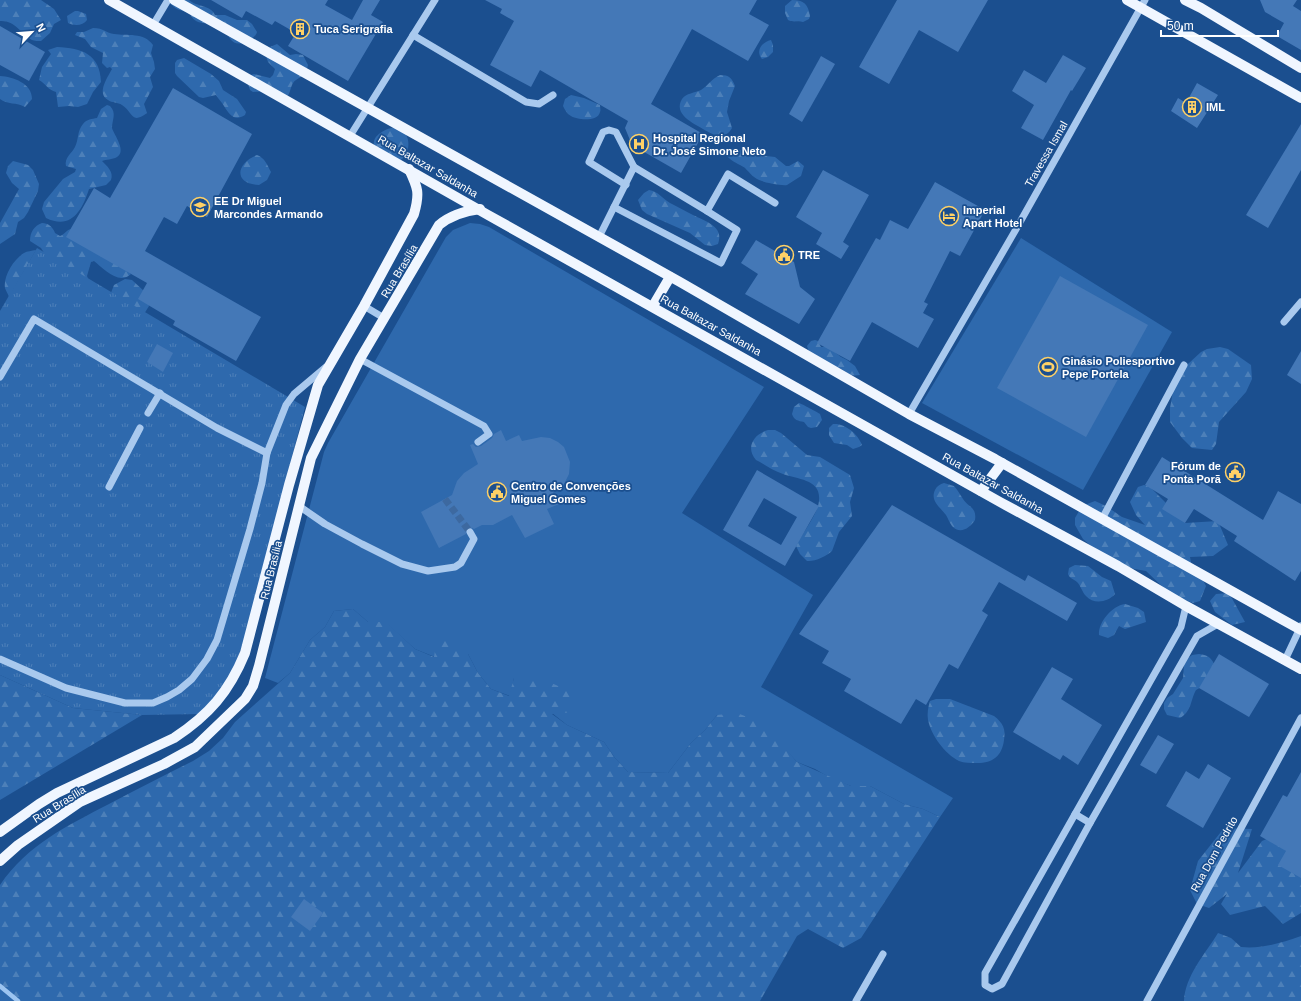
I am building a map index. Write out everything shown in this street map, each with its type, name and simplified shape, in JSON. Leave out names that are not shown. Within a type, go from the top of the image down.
[{"type":"main road","name":"Rua Baltazar Saldanha","points":[[109,0],[480,210],[981,491],[1118,566],[1218,624],[1301,669]]},
{"type":"main road","name":"Rua Baltazar Saldanha","points":[[174,0],[599,237],[909,414],[1002,463],[1300,628]]},
{"type":"main road","points":[[1127,0],[1143,4],[1301,98]]},
{"type":"main road","points":[[1185,0],[1301,68]]},
{"type":"main road","name":"Rua Brasília","points":[[0,832],[57,793],[174,738],[189,728],[224,694],[237,673],[245,653],[302,435],[318,385],[364,306],[414,214],[418,199],[418,190],[409,169]]},
{"type":"main road","name":"Rua Brasília","points":[[0,861],[18,845],[80,802],[164,764],[195,748],[244,699],[253,686],[259,666],[312,458],[360,359],[439,226],[452,216],[465,211],[480,210]]},
{"type":"main road","points":[[653,306],[670,277]]},
{"type":"main road","points":[[981,491],[1002,463]]},
{"type":"street","points":[[153,25],[168,0]]},
{"type":"street","points":[[350,136],[369,108],[435,0]]},
{"type":"street","name":"Travessa Ismal","points":[[909,414],[1143,4]]},
{"type":"street","points":[[414,35],[526,102],[539,104],[553,95]]},
{"type":"street","points":[[614,207],[721,263],[737,230],[634,167],[616,132],[609,130],[604,132],[589,162],[626,185]]},
{"type":"street","points":[[599,237],[634,167]]},
{"type":"street","points":[[707,211],[728,174],[775,203]]},
{"type":"street","points":[[1284,322],[1301,302]]},
{"type":"street","points":[[364,306],[384,318]]},
{"type":"street","points":[[0,377],[34,319],[217,428],[267,453]]},
{"type":"street","points":[[360,359],[484,426],[489,434],[478,442]]},
{"type":"street","points":[[0,659],[66,688],[125,703],[153,703],[179,690],[192,679],[207,659],[217,640],[250,529],[262,483],[267,453],[286,405],[294,394],[332,362]]},
{"type":"street","points":[[1102,519],[1184,365]]},
{"type":"street","points":[[148,413],[160,393]]},
{"type":"street","points":[[109,487],[140,428]]},
{"type":"street","points":[[299,506],[325,524],[375,551],[402,564],[428,571],[455,567],[461,563],[466,557],[474,539],[470,532]]},
{"type":"street","points":[[1186,606],[1181,627],[984,973],[985,985],[992,989],[1002,984],[1090,823],[1197,636],[1218,624]]},
{"type":"street","points":[[1285,660],[1300,628]]},
{"type":"street","name":"Rua Dom Pedrito","points":[[1147,1001],[1301,718]]},
{"type":"street","points":[[1075,814],[1090,823]]},
{"type":"street","points":[[856,1001],[884,954]]},
{"type":"green space","points":[[0,0],[41,0],[54,9],[61,20],[54,24],[50,33],[41,41],[33,40],[14,25],[5,21],[0,21]]},
{"type":"green space","points":[[173,0],[189,0],[210,9],[215,15],[225,15],[237,20],[247,20],[252,24],[257,32],[254,37],[243,43],[239,44],[233,42],[224,28],[215,24],[195,21],[189,12],[175,8],[171,4]]},
{"type":"green space","points":[[792,0],[800,1],[807,6],[810,16],[809,19],[803,22],[788,20],[785,13],[785,6]]},
{"type":"green space","points":[[75,11],[86,14],[87,20],[78,25],[68,23],[67,16]]},
{"type":"green space","points":[[93,28],[114,34],[140,36],[145,38],[153,45],[151,53],[155,69],[150,77],[153,87],[144,104],[147,113],[142,116],[135,118],[122,105],[110,101],[105,97],[103,93],[104,85],[112,69],[110,67],[107,68],[102,63],[103,53],[91,47],[85,39],[75,35],[77,32],[84,32]]},
{"type":"green space","points":[[771,40],[773,52],[768,57],[762,59],[759,53],[760,47]]},
{"type":"green space","points":[[277,44],[290,55],[303,55],[308,65],[303,76],[296,80],[292,85],[287,97],[264,91],[253,92],[250,90],[248,84],[251,75],[254,74],[270,78],[273,75],[275,69],[268,62],[266,56],[270,47]]},
{"type":"green space","points":[[57,47],[82,51],[88,54],[97,65],[100,72],[101,82],[93,92],[87,104],[78,107],[58,107],[56,92],[51,90],[39,80],[42,67],[51,54],[48,50]]},
{"type":"green space","points":[[184,58],[211,74],[219,81],[223,90],[237,99],[246,112],[245,115],[238,118],[232,116],[216,95],[203,98],[199,97],[175,73],[175,63],[177,60]]},
{"type":"green space","points":[[720,75],[730,78],[735,86],[729,101],[727,112],[732,128],[725,135],[718,136],[710,133],[685,117],[680,109],[680,104],[682,99],[688,94],[701,90],[714,78]]},
{"type":"green space","points":[[0,76],[16,79],[29,89],[32,99],[25,107],[0,99]]},
{"type":"green space","points":[[571,95],[584,98],[600,105],[598,115],[592,119],[587,119],[570,115],[566,112],[563,106],[565,99]]},
{"type":"green space","points":[[107,105],[110,106],[113,111],[114,117],[112,128],[121,151],[117,157],[102,161],[112,174],[111,180],[106,185],[89,189],[79,211],[69,220],[62,222],[46,218],[42,209],[44,202],[63,179],[75,172],[76,169],[66,166],[66,160],[75,147],[81,127],[88,120],[97,118],[101,109]]},
{"type":"green space","points":[[396,127],[403,131],[408,138],[408,150],[405,156],[399,161],[374,145],[375,138],[378,135],[385,130]]},
{"type":"green space","points":[[732,148],[751,154],[775,157],[786,166],[798,161],[804,166],[801,176],[787,185],[767,183],[759,180],[752,176],[745,168],[728,157],[728,151]]},
{"type":"green space","points":[[257,155],[264,160],[271,172],[267,180],[259,185],[251,184],[245,181],[241,177],[240,173],[245,163]]},
{"type":"green space","points":[[13,161],[28,165],[33,170],[39,184],[38,191],[28,212],[24,218],[18,222],[15,234],[0,244],[0,223],[19,189],[12,183],[6,173],[8,166]]},
{"type":"green space","points":[[649,190],[658,193],[670,203],[708,222],[716,228],[719,233],[718,244],[712,246],[705,245],[690,233],[647,214],[642,210],[638,200]]},
{"type":"green space","points":[[42,223],[50,226],[55,233],[60,236],[71,229],[131,274],[121,278],[116,277],[111,275],[94,261],[91,262],[87,276],[91,286],[46,256],[41,248],[30,241],[33,230]]},
{"type":"green space","points":[[470,223],[489,227],[764,387],[682,513],[813,595],[761,687],[953,798],[940,817],[923,809],[904,804],[870,786],[851,786],[832,779],[815,769],[797,762],[784,748],[717,715],[705,730],[691,743],[668,773],[628,772],[615,758],[604,742],[567,725],[514,678],[510,696],[491,689],[478,673],[468,654],[435,657],[415,649],[386,623],[368,622],[353,609],[334,611],[325,627],[310,640],[290,673],[278,683],[265,678],[324,452],[328,443],[446,237],[453,230]]},
{"type":"green space","name":"Ginásio Poliesportivo Pepe Portela","points":[[1021,238],[1172,332],[1083,490],[922,403]]},
{"type":"green space","points":[[37,248],[305,407],[243,644],[230,677],[201,714],[142,715],[73,708],[0,675],[0,311]]},
{"type":"green space","points":[[36,250],[9,297],[5,288],[7,273],[20,256],[28,251]]},
{"type":"green space","points":[[125,279],[132,280],[145,292],[149,306],[144,314],[109,298],[114,285]]},
{"type":"green space","points":[[811,341],[818,341],[821,347],[828,347],[855,366],[860,375],[848,374],[809,352],[807,346]]},
{"type":"green space","points":[[1220,347],[1228,349],[1251,365],[1252,379],[1246,392],[1219,422],[1216,444],[1212,450],[1192,448],[1170,422],[1170,408],[1176,375],[1201,352],[1207,349]]},
{"type":"green space","points":[[799,403],[820,414],[822,420],[817,427],[808,427],[804,422],[798,421],[794,418],[792,414],[794,407]]},
{"type":"green space","points":[[833,424],[846,427],[854,433],[862,445],[853,449],[847,445],[834,443],[829,435],[829,428]]},
{"type":"green space","points":[[768,430],[775,430],[781,433],[807,455],[820,457],[850,475],[854,488],[850,502],[852,516],[839,532],[832,551],[827,555],[813,561],[807,561],[800,554],[796,546],[817,510],[819,497],[818,490],[809,482],[783,474],[756,460],[751,450],[751,446],[755,438]]},
{"type":"green space","points":[[944,483],[954,486],[965,502],[975,512],[975,520],[968,528],[961,530],[955,529],[935,501],[935,490],[939,485]]},
{"type":"green space","points":[[1144,485],[1150,487],[1179,516],[1184,519],[1185,523],[1218,521],[1228,545],[1213,556],[1190,557],[1193,572],[1203,580],[1206,586],[1200,601],[1193,603],[1173,595],[1146,571],[1118,566],[1099,553],[1083,539],[1075,525],[1075,518],[1082,506],[1095,501],[1106,506],[1122,517],[1145,525],[1136,515],[1130,502],[1138,487]]},
{"type":"green space","points":[[1075,565],[1088,566],[1102,577],[1111,581],[1115,594],[1105,601],[1093,601],[1089,599],[1076,581],[1068,574],[1069,568]]},
{"type":"green space","points":[[1229,593],[1245,622],[1232,625],[1215,612],[1210,601],[1216,594]]},
{"type":"green space","points":[[1125,604],[1138,608],[1144,612],[1146,622],[1125,629],[1119,626],[1114,635],[1108,638],[1099,635],[1099,630],[1103,620],[1107,615],[1115,608]]},
{"type":"green space","points":[[353,609],[368,622],[386,622],[415,649],[434,657],[437,639],[456,639],[468,654],[478,673],[491,689],[509,696],[514,678],[543,680],[570,692],[574,712],[552,714],[567,725],[604,742],[615,758],[628,772],[668,773],[691,743],[705,730],[717,715],[737,713],[755,720],[771,732],[797,762],[851,786],[870,786],[904,804],[923,809],[940,817],[861,938],[843,948],[808,929],[797,936],[760,1001],[0,1001],[0,885],[11,871],[36,847],[63,828],[193,761],[209,751],[223,738],[235,722],[290,673],[310,640],[325,627],[334,611]]},
{"type":"green space","points":[[1199,654],[1208,657],[1214,664],[1205,685],[1196,690],[1189,709],[1184,715],[1180,718],[1167,715],[1164,709],[1164,703],[1167,698],[1173,694],[1183,678],[1184,665],[1187,659],[1192,655]]},
{"type":"green space","points":[[0,675],[73,708],[142,715],[0,800]]},
{"type":"green space","points":[[936,699],[950,699],[994,716],[1002,724],[1005,733],[1003,746],[996,758],[983,763],[965,763],[949,754],[935,738],[928,720],[930,701]]},
{"type":"green space","points":[[1224,828],[1252,829],[1238,873],[1262,841],[1274,836],[1286,851],[1301,875],[1301,913],[1283,924],[1265,906],[1230,915],[1221,904],[1227,894],[1209,908],[1197,904],[1190,890],[1198,861]]},
{"type":"green space","points":[[1218,933],[1231,938],[1241,947],[1271,945],[1301,936],[1301,1001],[1184,1001],[1185,992],[1192,974]]},
{"type":"building","points":[[211,0],[328,0],[325,5],[352,20],[363,0],[380,0],[371,15],[383,22],[348,81],[288,46],[296,33],[275,21],[272,25],[246,11],[242,18]]},
{"type":"building","points":[[485,0],[757,0],[749,14],[769,25],[748,61],[692,29],[651,104],[703,134],[681,173],[632,145],[625,128],[628,121],[540,70],[531,87],[490,65],[514,21],[500,13],[502,9]]},
{"type":"building","points":[[897,0],[988,0],[958,52],[919,30],[889,84],[859,67]]},
{"type":"building","points":[[1260,0],[1297,0],[1293,6],[1301,11],[1301,50],[1277,36],[1284,23],[1265,12]]},
{"type":"building","points":[[0,26],[45,52],[29,81],[0,65]]},
{"type":"building","points":[[1063,55],[1086,68],[1072,91],[1071,90],[1043,140],[1021,128],[1034,105],[1012,91],[1024,70],[1046,83]]},
{"type":"building","points":[[821,56],[835,64],[802,122],[789,114]]},
{"type":"building","name":"IML","points":[[1197,83],[1218,95],[1197,128],[1171,111],[1178,98],[1186,103]]},
{"type":"building","points":[[173,88],[252,134],[207,217],[187,206],[177,224],[164,217],[145,251],[261,317],[236,361],[173,325],[175,321],[138,299],[147,283],[66,237],[94,188],[110,198]]},
{"type":"building","points":[[1301,124],[1301,170],[1268,228],[1246,215]]},
{"type":"building","points":[[823,170],[869,195],[843,242],[849,246],[841,259],[816,244],[822,233],[796,217]]},
{"type":"building","points":[[935,182],[985,210],[960,256],[950,251],[924,302],[928,304],[923,313],[934,319],[918,348],[872,322],[850,361],[817,343],[876,238],[880,240],[890,220],[908,229]]},
{"type":"building","points":[[756,240],[794,262],[800,287],[815,299],[799,324],[745,294],[758,274],[741,263]]},
{"type":"building","points":[[1060,276],[1148,325],[1086,437],[997,388]]},
{"type":"building","points":[[157,344],[173,353],[163,372],[147,362]]},
{"type":"building","points":[[1301,351],[1301,384],[1287,375]]},
{"type":"building","points":[[501,430],[506,441],[519,435],[522,441],[541,437],[550,438],[564,447],[570,462],[569,474],[564,484],[553,492],[559,504],[547,509],[554,524],[525,538],[512,515],[493,525],[482,525],[474,529],[468,528],[466,530],[466,534],[439,548],[421,512],[452,495],[457,481],[464,473],[478,464],[470,445],[473,444],[476,447],[481,446],[492,438],[494,434]]},
{"type":"building","points":[[1162,457],[1263,520],[1278,491],[1301,504],[1301,571],[1295,581],[1234,541],[1237,536],[1194,509],[1185,523],[1162,509],[1168,499],[1145,485]]},
{"type":"building","points":[[757,470],[819,506],[785,566],[723,530]],"holes":[[[764,498],[797,517],[781,545],[748,526]]]},
{"type":"building","points":[[892,505],[1025,581],[1028,575],[1077,603],[1067,621],[999,582],[982,611],[988,615],[958,669],[949,664],[926,705],[916,699],[901,724],[844,691],[851,679],[822,663],[829,651],[799,634]]},
{"type":"building","points":[[1219,654],[1269,684],[1249,717],[1199,688]]},
{"type":"building","points":[[1052,667],[1073,679],[1061,699],[1102,725],[1078,765],[1063,755],[1060,760],[1013,732]]},
{"type":"building","points":[[1158,735],[1174,744],[1156,774],[1140,765]]},
{"type":"building","points":[[1208,764],[1231,778],[1203,828],[1166,806],[1186,771],[1199,779]]},
{"type":"building","points":[[1301,772],[1301,878],[1278,865],[1286,851],[1260,836],[1283,795],[1287,797]]},
{"type":"building","points":[[304,899],[323,913],[310,931],[291,917]]},
{"type":"waterway","points":[[0,986],[18,1001]]},
{"type":"tunnel","points":[[445,499],[470,532]]},
{"type":"place","name":"Tuca Serigrafia","points":[[300,29]]},
{"type":"place","name":"IML","points":[[1192,107]]},
{"type":"place","name":"Hospital Regional Dr. José Simone Neto","points":[[639,144]]},
{"type":"place","name":"EE Dr Miguel Marcondes Armando","points":[[200,207]]},
{"type":"place","name":"Imperial Apart Hotel","points":[[949,216]]},
{"type":"place","name":"TRE","points":[[784,255]]},
{"type":"place","name":"Ginásio Poliesportivo Pepe Portela","points":[[1048,367]]},
{"type":"place","name":"Fórum de Ponta Porã","points":[[1235,472]]},
{"type":"place","name":"Centro de Convenções Miguel Gomes","points":[[497,492]]}]
